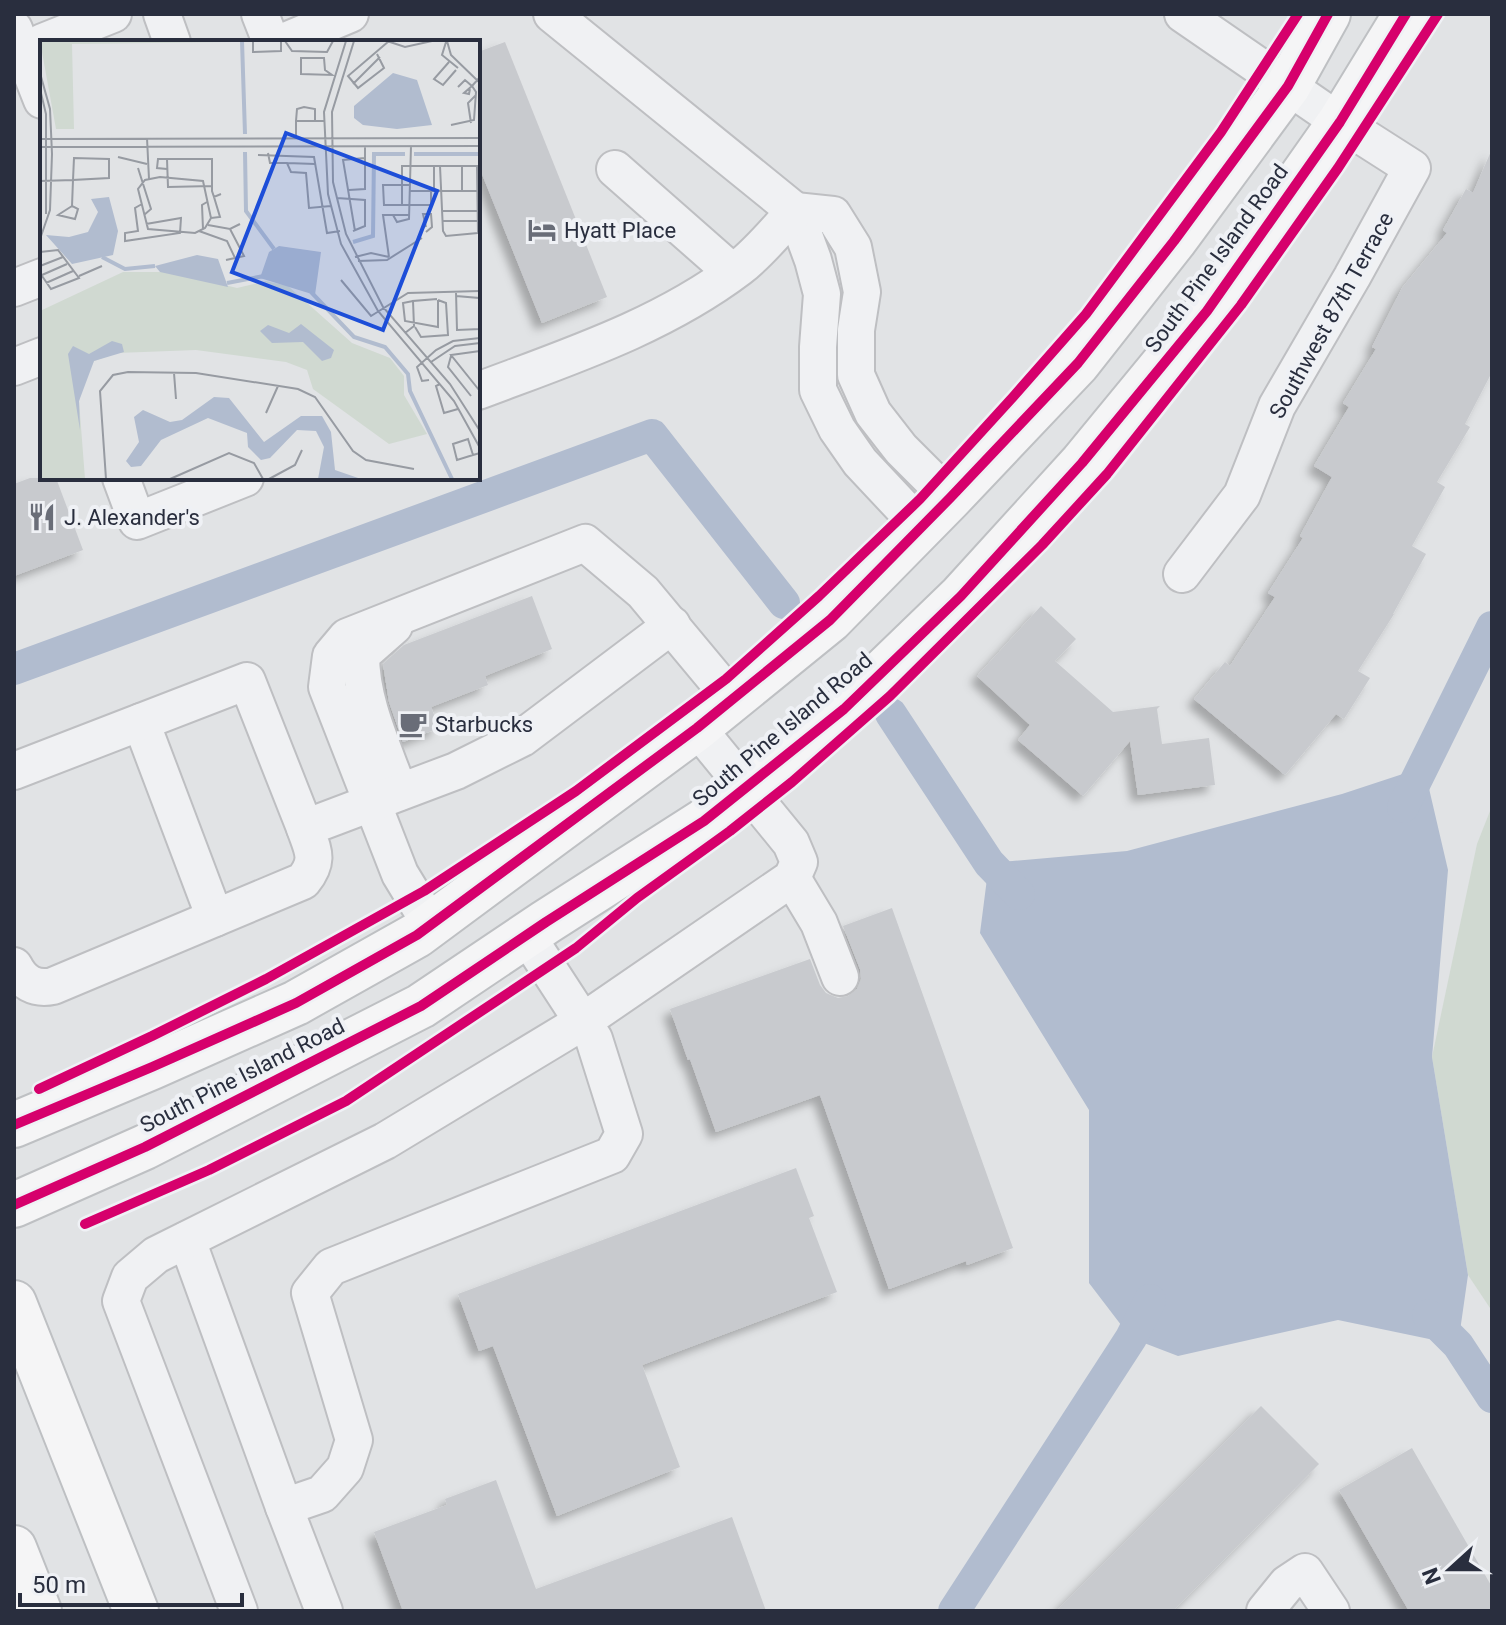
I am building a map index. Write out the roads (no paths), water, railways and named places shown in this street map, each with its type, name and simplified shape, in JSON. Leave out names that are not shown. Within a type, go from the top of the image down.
[{"type":"main road","name":"South Pine Island Road","points":[[14,1125],[296,1003],[417,935],[697,728],[830,620],[1078,363],[1174,241],[1288,86],[1328,14]]},
{"type":"main road","name":"South Pine Island Road","points":[[14,1205],[145,1147],[421,1006],[704,821],[844,709],[961,596],[1082,463],[1207,311],[1340,122],[1406,14]]},
{"type":"main road","points":[[14,1303],[136,1611]]},
{"type":"main road","points":[[14,1548],[39,1611]]},
{"type":"street","points":[[40,90],[30,41],[113,14]]},
{"type":"street","points":[[162,14],[171,40]]},
{"type":"street","points":[[260,14],[270,40]]},
{"type":"street","points":[[288,40],[350,14]]},
{"type":"street","points":[[552,14],[795,211],[833,215],[853,247],[862,292],[856,330],[856,375],[873,413],[901,449],[936,513]]},
{"type":"street","points":[[1183,14],[1340,122]]},
{"type":"street","name":"Southwest 87th Terrace","points":[[1182,574],[1242,495],[1277,406],[1412,168],[1340,122]]},
{"type":"street","points":[[615,169],[732,272]]},
{"type":"street","points":[[480,390],[646,325],[677,309],[732,272],[765,244],[795,211]]},
{"type":"street","points":[[14,288],[40,278]]},
{"type":"street","points":[[14,367],[40,357]]},
{"type":"street","points":[[122,480],[137,521],[240,480]]},
{"type":"street","points":[[431,925],[400,874],[386,797],[327,687],[331,656],[347,637],[585,543],[643,592],[733,700]]},
{"type":"street","points":[[305,828],[456,771],[522,738],[672,625]]},
{"type":"street","points":[[14,771],[247,681],[314,853],[312,870],[303,881],[53,986],[41,988],[28,984],[14,966]]},
{"type":"street","points":[[141,722],[215,918]]},
{"type":"street","points":[[239,1611],[121,1301],[130,1277],[156,1255],[385,1141],[582,1022],[792,878],[799,862],[791,843],[697,728]]},
{"type":"street","points":[[792,878],[819,923],[840,977]]},
{"type":"street","points":[[284,1507],[322,1494],[345,1468],[354,1440],[310,1293],[331,1267],[612,1155],[624,1134],[594,1039],[527,936]]},
{"type":"street","points":[[187,1240],[324,1611]]},
{"type":"street","points":[[1265,1611],[1287,1584],[1305,1572],[1331,1611]]},
{"type":"water","points":[[1424,767],[1448,870],[1432,1057],[1468,1275],[1458,1345],[1338,1320],[1178,1356],[1131,1338],[1089,1283],[1089,1110],[980,933],[989,863],[1127,851],[1342,794]]},
{"type":"waterway","points":[[14,669],[652,435],[784,603]]},
{"type":"waterway","points":[[1403,807],[1492,627]]},
{"type":"waterway","points":[[891,714],[989,863],[1019,894]]},
{"type":"waterway","points":[[954,1611],[1131,1338],[1150,1300]]},
{"type":"waterway","points":[[1428,1315],[1458,1345],[1492,1397]]},
{"type":"place","name":"Hyatt Place","points":[[542,230]]},
{"type":"place","name":"J. Alexander's","points":[[42,517]]},
{"type":"place","name":"Starbucks","points":[[413,724]]}]
